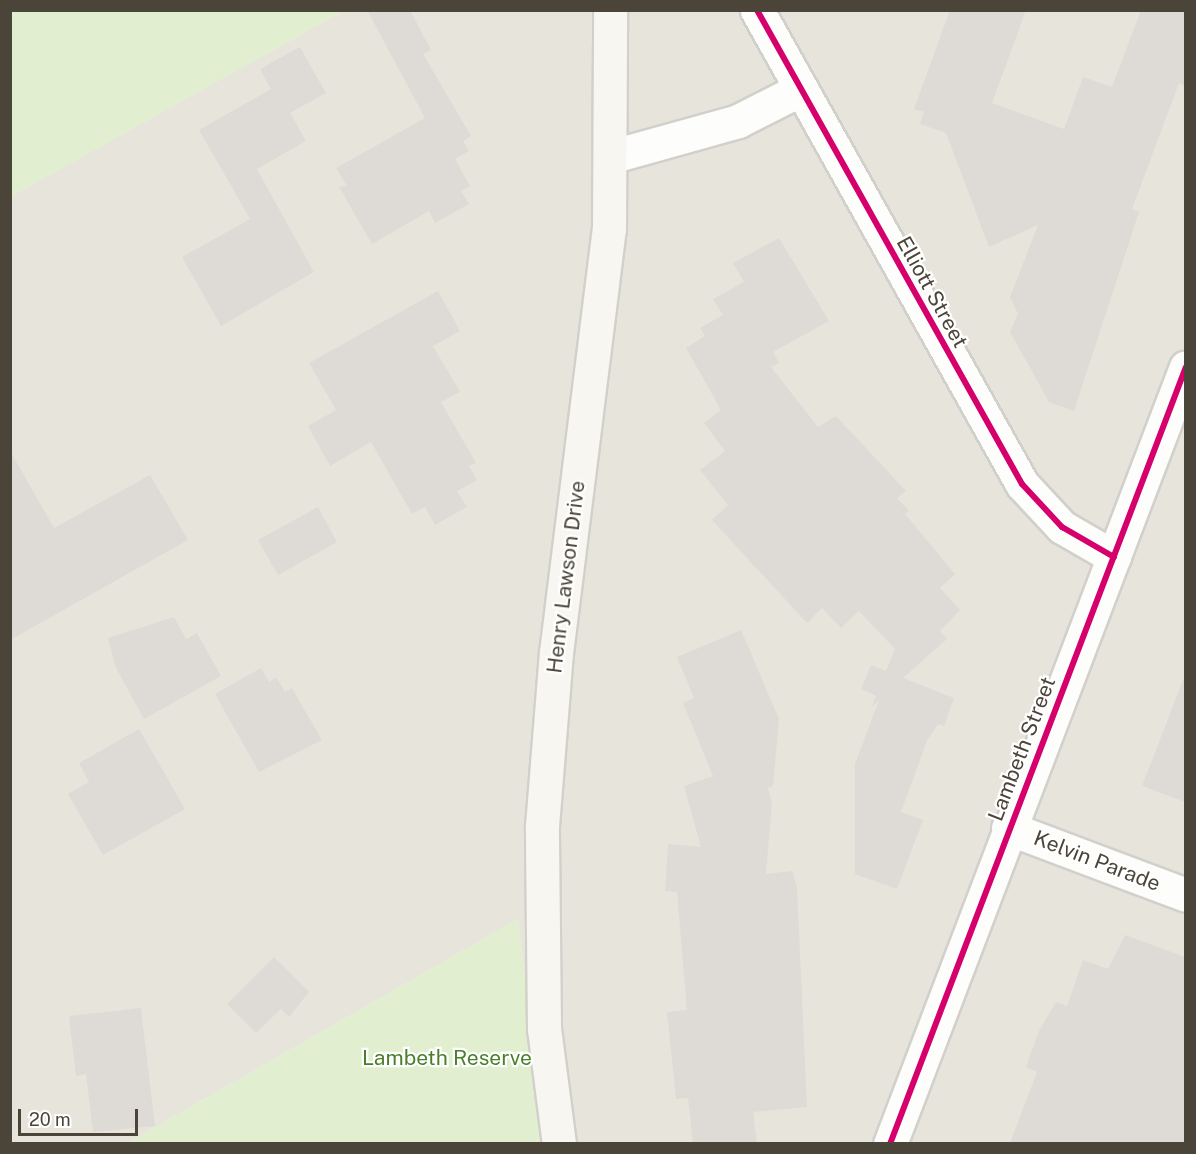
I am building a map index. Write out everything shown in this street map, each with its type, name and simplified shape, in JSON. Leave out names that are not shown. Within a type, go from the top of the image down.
[{"type":"main road","name":"Henry Lawson Drive","points":[[559,1143],[542,980],[543,815],[562,602],[600,331],[613,156],[610,10]]},
{"type":"street","name":"Elliott Street","points":[[757,10],[799,90],[1022,484],[1062,527],[1114,557]]},
{"type":"street","points":[[613,156],[738,121],[799,90]]},
{"type":"street","name":"Lambeth Street","points":[[890,1143],[1185,367]]},
{"type":"street","name":"Kelvin Parade","points":[[1008,828],[1185,895]]},
{"type":"shaded area","points":[[343,11],[1185,11],[1185,1143],[544,1143],[518,919],[128,1143],[11,1143],[10,197]]},
{"type":"green space","points":[[11,10],[343,10],[343,11],[11,197]]},
{"type":"green space","name":"Lambeth Reserve","points":[[518,919],[544,1143],[128,1143]]},
{"type":"building","points":[[367,10],[410,10],[431,50],[423,54],[471,136],[463,141],[469,151],[455,159],[470,186],[461,191],[469,204],[435,223],[429,211],[372,244],[339,187],[347,186],[336,168],[425,118]]},
{"type":"building","points":[[950,10],[1026,10],[992,103],[1064,129],[1083,77],[1112,87],[1141,10],[1185,10],[1185,86],[1179,83],[1132,209],[1139,212],[1074,411],[1049,402],[1010,332],[1018,314],[1010,297],[1038,225],[989,247],[946,133],[920,124],[924,112],[914,109]]},
{"type":"building","points":[[300,47],[326,93],[290,113],[306,141],[257,169],[314,272],[221,326],[182,257],[250,219],[199,130],[271,89],[260,69]]},
{"type":"building","points":[[779,238],[829,321],[773,352],[779,363],[771,367],[818,427],[836,416],[906,491],[897,498],[909,511],[905,514],[955,574],[940,588],[960,610],[940,631],[947,639],[903,678],[954,698],[944,726],[938,724],[927,741],[901,812],[923,820],[897,889],[855,874],[855,764],[879,700],[872,707],[876,696],[861,689],[871,665],[886,671],[895,649],[859,611],[841,628],[822,608],[807,623],[712,520],[728,505],[700,470],[725,451],[704,423],[721,410],[686,348],[705,336],[700,328],[723,315],[713,299],[744,282],[733,263]]},
{"type":"building","points":[[438,291],[460,331],[433,346],[460,392],[441,402],[476,463],[469,466],[477,480],[457,491],[467,507],[435,525],[425,507],[412,514],[371,442],[330,466],[308,426],[336,410],[309,363]]},
{"type":"building","points":[[10,451],[54,528],[150,475],[188,540],[10,640]]},
{"type":"building","points":[[318,507],[337,542],[278,575],[258,540]]},
{"type":"building","points":[[174,617],[186,639],[197,633],[221,676],[144,719],[116,668],[108,638]]},
{"type":"building","points":[[741,630],[779,719],[773,786],[768,788],[772,803],[766,874],[792,871],[797,887],[807,1107],[753,1112],[757,1143],[693,1143],[688,1098],[676,1099],[667,1012],[687,1010],[677,892],[665,891],[668,844],[701,847],[684,786],[713,776],[683,703],[694,698],[677,657]]},
{"type":"building","points":[[261,668],[269,682],[276,677],[285,692],[292,688],[322,740],[259,772],[215,694]]},
{"type":"building","points":[[1183,680],[1185,680],[1185,802],[1142,786]]},
{"type":"building","points":[[139,729],[185,809],[103,855],[68,794],[89,782],[79,763]]},
{"type":"building","points":[[1125,935],[1185,957],[1185,1143],[1010,1143],[1037,1072],[1026,1067],[1039,1031],[1056,1002],[1067,1006],[1083,960],[1108,969]]},
{"type":"building","points":[[274,957],[309,992],[289,1017],[281,1009],[256,1033],[227,1004]]},
{"type":"building","points":[[141,1008],[155,1126],[93,1132],[86,1074],[76,1076],[69,1016]]},
{"type":"cycle path","points":[[757,10],[1022,484],[1062,527],[1114,557]]},
{"type":"cycle path","points":[[890,1144],[1186,367]]}]
